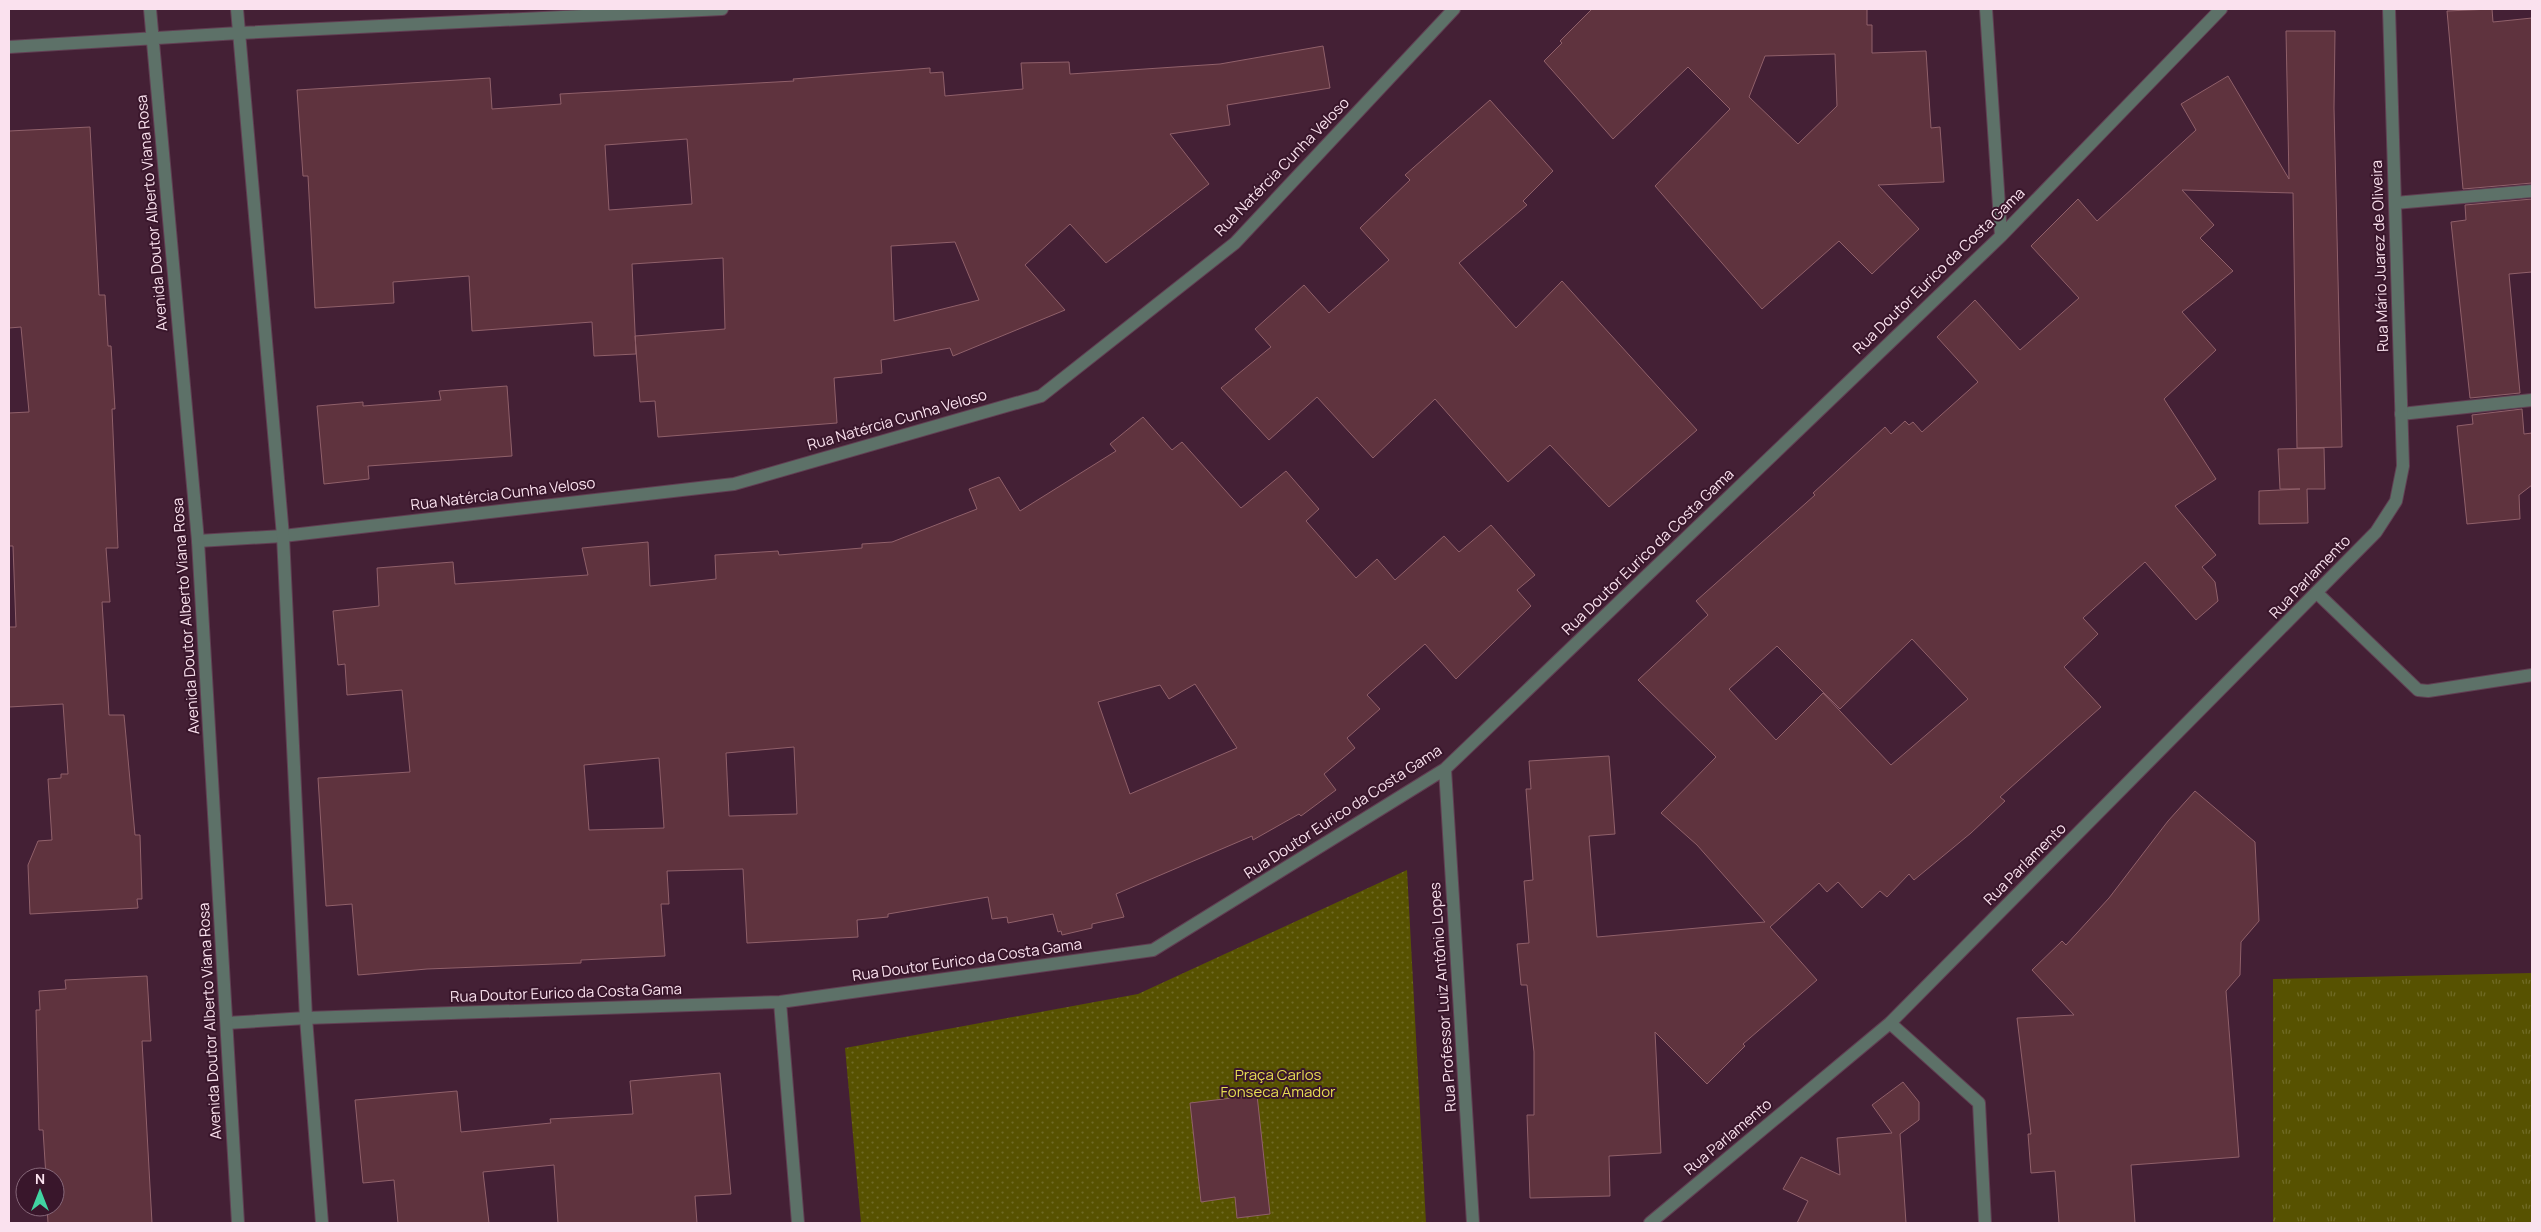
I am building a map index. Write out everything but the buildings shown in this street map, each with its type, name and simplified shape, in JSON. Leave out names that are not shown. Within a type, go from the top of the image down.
[{"type":"street","name":"Avenida Doutor Alberto Viana Rosa","points":[[150,9],[198,541],[238,1223]]},
{"type":"street","points":[[237,9],[283,536],[306,1018],[322,1223]]},
{"type":"street","points":[[9,47],[152,40],[239,33],[722,9]]},
{"type":"street","name":"Rua Natércia Cunha Veloso","points":[[198,541],[283,536],[734,484],[1041,396],[1235,244],[1454,9]]},
{"type":"street","points":[[1986,9],[2001,236]]},
{"type":"street","name":"Rua Doutor Eurico da Costa Gama","points":[[227,1023],[306,1018],[780,1002],[1153,950],[1445,769],[2001,236],[2221,9]]},
{"type":"street","name":"Rua Mário Juarez de Oliveira","points":[[2389,9],[2403,466],[2396,501]]},
{"type":"street","points":[[2395,203],[2532,191]]},
{"type":"street","points":[[2402,414],[2532,400]]},
{"type":"street","name":"Rua Parlamento","points":[[1650,1223],[1890,1023],[2317,593],[2376,532],[2396,501]]},
{"type":"street","points":[[2317,593],[2418,690],[2428,691],[2532,676]]},
{"type":"street","name":"Rua Professor Luiz Antônio Lopes","points":[[1445,769],[1473,1223]]},
{"type":"street","points":[[780,1002],[798,1223]]},
{"type":"street","points":[[1890,1023],[1979,1103],[1985,1223]]},
{"type":"green space","name":"Praça Carlos Fonseca Amador","points":[[1407,870],[1426,1223],[861,1223],[845,1048],[1138,994]]},
{"type":"green space","points":[[2532,973],[2532,1223],[2273,1223],[2273,979]]}]
